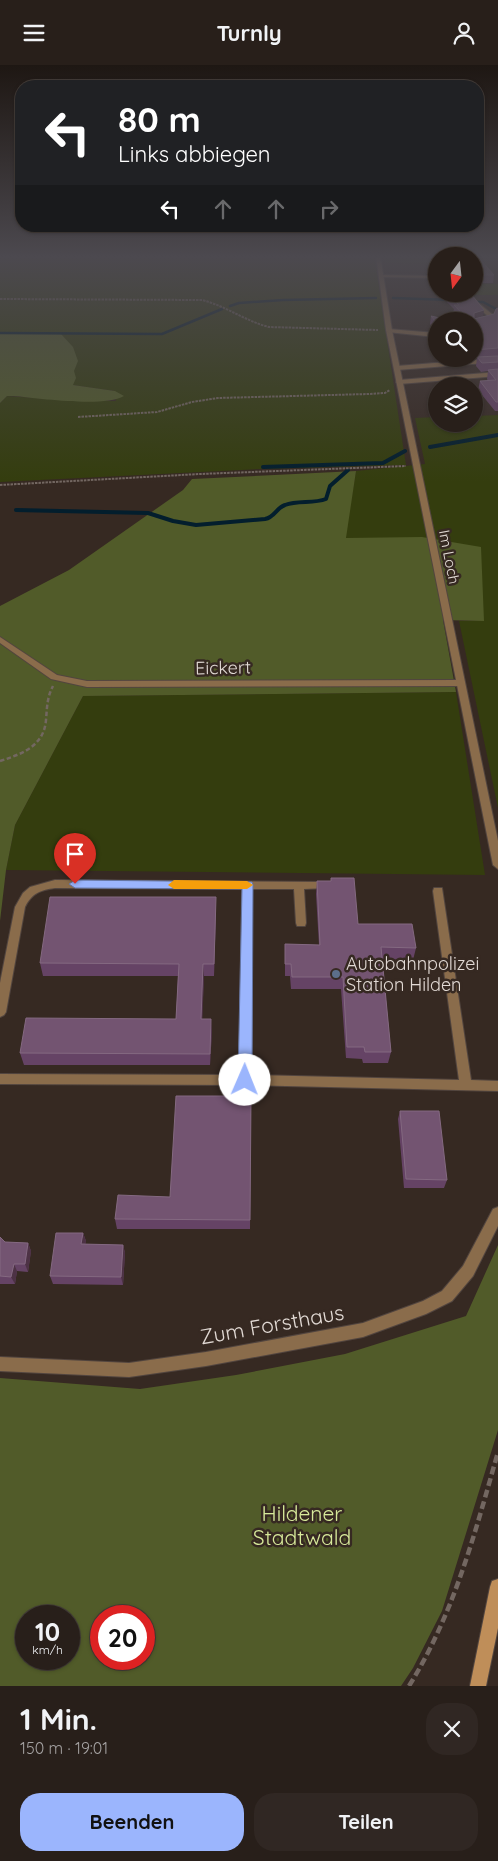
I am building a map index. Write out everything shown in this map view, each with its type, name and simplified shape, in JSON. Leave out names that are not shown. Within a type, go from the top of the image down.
[{"type":"main road","points":[[478,1686],[498,1587]]},
{"type":"street","points":[[389,331],[428,334]]},
{"type":"street","name":"Im Loch","points":[[389,331],[498,865]]},
{"type":"street","points":[[397,369],[498,360]]},
{"type":"street","points":[[399,382],[498,374]]},
{"type":"street","name":"Eickert","points":[[0,639],[60,680],[107,686],[460,683]]},
{"type":"street","points":[[0,1012],[20,907],[26,895],[32,889],[55,884],[324,885]]},
{"type":"street","points":[[245,1080],[248,885]]},
{"type":"street","points":[[299,885],[301,923]]},
{"type":"street","points":[[438,891],[466,1085]]},
{"type":"street","points":[[0,1079],[245,1080],[498,1086]]},
{"type":"street","name":"Zum Forsthaus","points":[[0,1364],[129,1370],[206,1359],[363,1330],[426,1307],[447,1296],[468,1271],[498,1213]]},
{"type":"path","points":[[378,331],[389,331]]},
{"type":"path","points":[[78,417],[157,412],[192,401],[218,398],[379,394],[389,391],[399,382]]},
{"type":"path","points":[[0,485],[200,474],[392,468],[403,467],[411,463]]},
{"type":"path","points":[[0,761],[32,747],[41,738],[44,731],[45,710],[50,690],[60,680]]},
{"type":"path","points":[[410,1686],[420,1671],[454,1600],[498,1452]]},
{"type":"green space","points":[[386,331],[406,465],[260,469],[0,482],[0,403],[7,396],[78,401],[116,401],[115,391],[73,385],[74,371],[61,334],[0,332]]},
{"type":"green space","points":[[0,332],[61,334],[73,347],[78,361],[74,371],[76,378],[73,385],[115,391],[124,396],[114,400],[87,402],[7,396],[0,403]]},
{"type":"green space","points":[[498,415],[498,808],[459,621],[483,621],[345,538],[356,471],[425,464],[415,418],[428,417],[428,432],[483,432],[483,416]]},
{"type":"green space","points":[[356,471],[346,538],[422,537],[481,547],[484,621],[443,620],[456,692],[83,696],[15,825],[6,870],[0,921],[0,606],[69,570],[183,490],[192,479]]},
{"type":"green space","points":[[456,692],[485,875],[6,870],[15,825],[83,696]]},
{"type":"green space","name":"Hildener Stadtwald","points":[[498,1245],[498,1430],[442,1611],[413,1668],[401,1686],[0,1686],[0,1378],[140,1389],[236,1375],[345,1354],[466,1316]]},
{"type":"building","points":[[483,331],[498,331],[498,348],[483,349]]},
{"type":"building","points":[[498,356],[498,362],[483,363],[483,357]]},
{"type":"building","points":[[498,369],[498,402],[496,402],[483,385],[483,381],[496,380],[488,370]]},
{"type":"building","points":[[331,878],[354,878],[358,924],[412,924],[416,948],[381,947],[391,1052],[365,1052],[364,1047],[347,1047],[343,977],[292,977],[291,964],[285,964],[285,944],[320,945],[317,881],[331,881]]},
{"type":"building","points":[[50,897],[216,897],[214,964],[203,964],[201,1019],[211,1019],[210,1054],[20,1053],[26,1018],[176,1019],[179,964],[40,963]]},
{"type":"building","points":[[176,1096],[251,1096],[250,1220],[115,1219],[118,1195],[170,1197]]},
{"type":"building","points":[[400,1111],[439,1111],[447,1180],[406,1179]]},
{"type":"building","points":[[56,1233],[83,1233],[81,1244],[123,1245],[121,1277],[50,1276]]},
{"type":"building","points":[[0,1237],[5,1242],[28,1243],[25,1264],[14,1264],[11,1277],[0,1276]]},
{"type":"waterway","points":[[0,333],[162,334],[170,331]]},
{"type":"waterway","points":[[430,447],[498,435]]},
{"type":"waterway","points":[[263,467],[383,463],[405,451]]},
{"type":"waterway","points":[[16,510],[148,513],[173,521],[196,525],[265,519],[285,505],[326,499],[330,486],[348,470]]},
{"type":"slow traffic","points":[[174,885],[247,885]]},
{"type":"place","name":"Autobahnpolizei Station Hilden","points":[[336,974]]},
{"type":"route","points":[[75,884],[248,885],[245,1080]]}]
